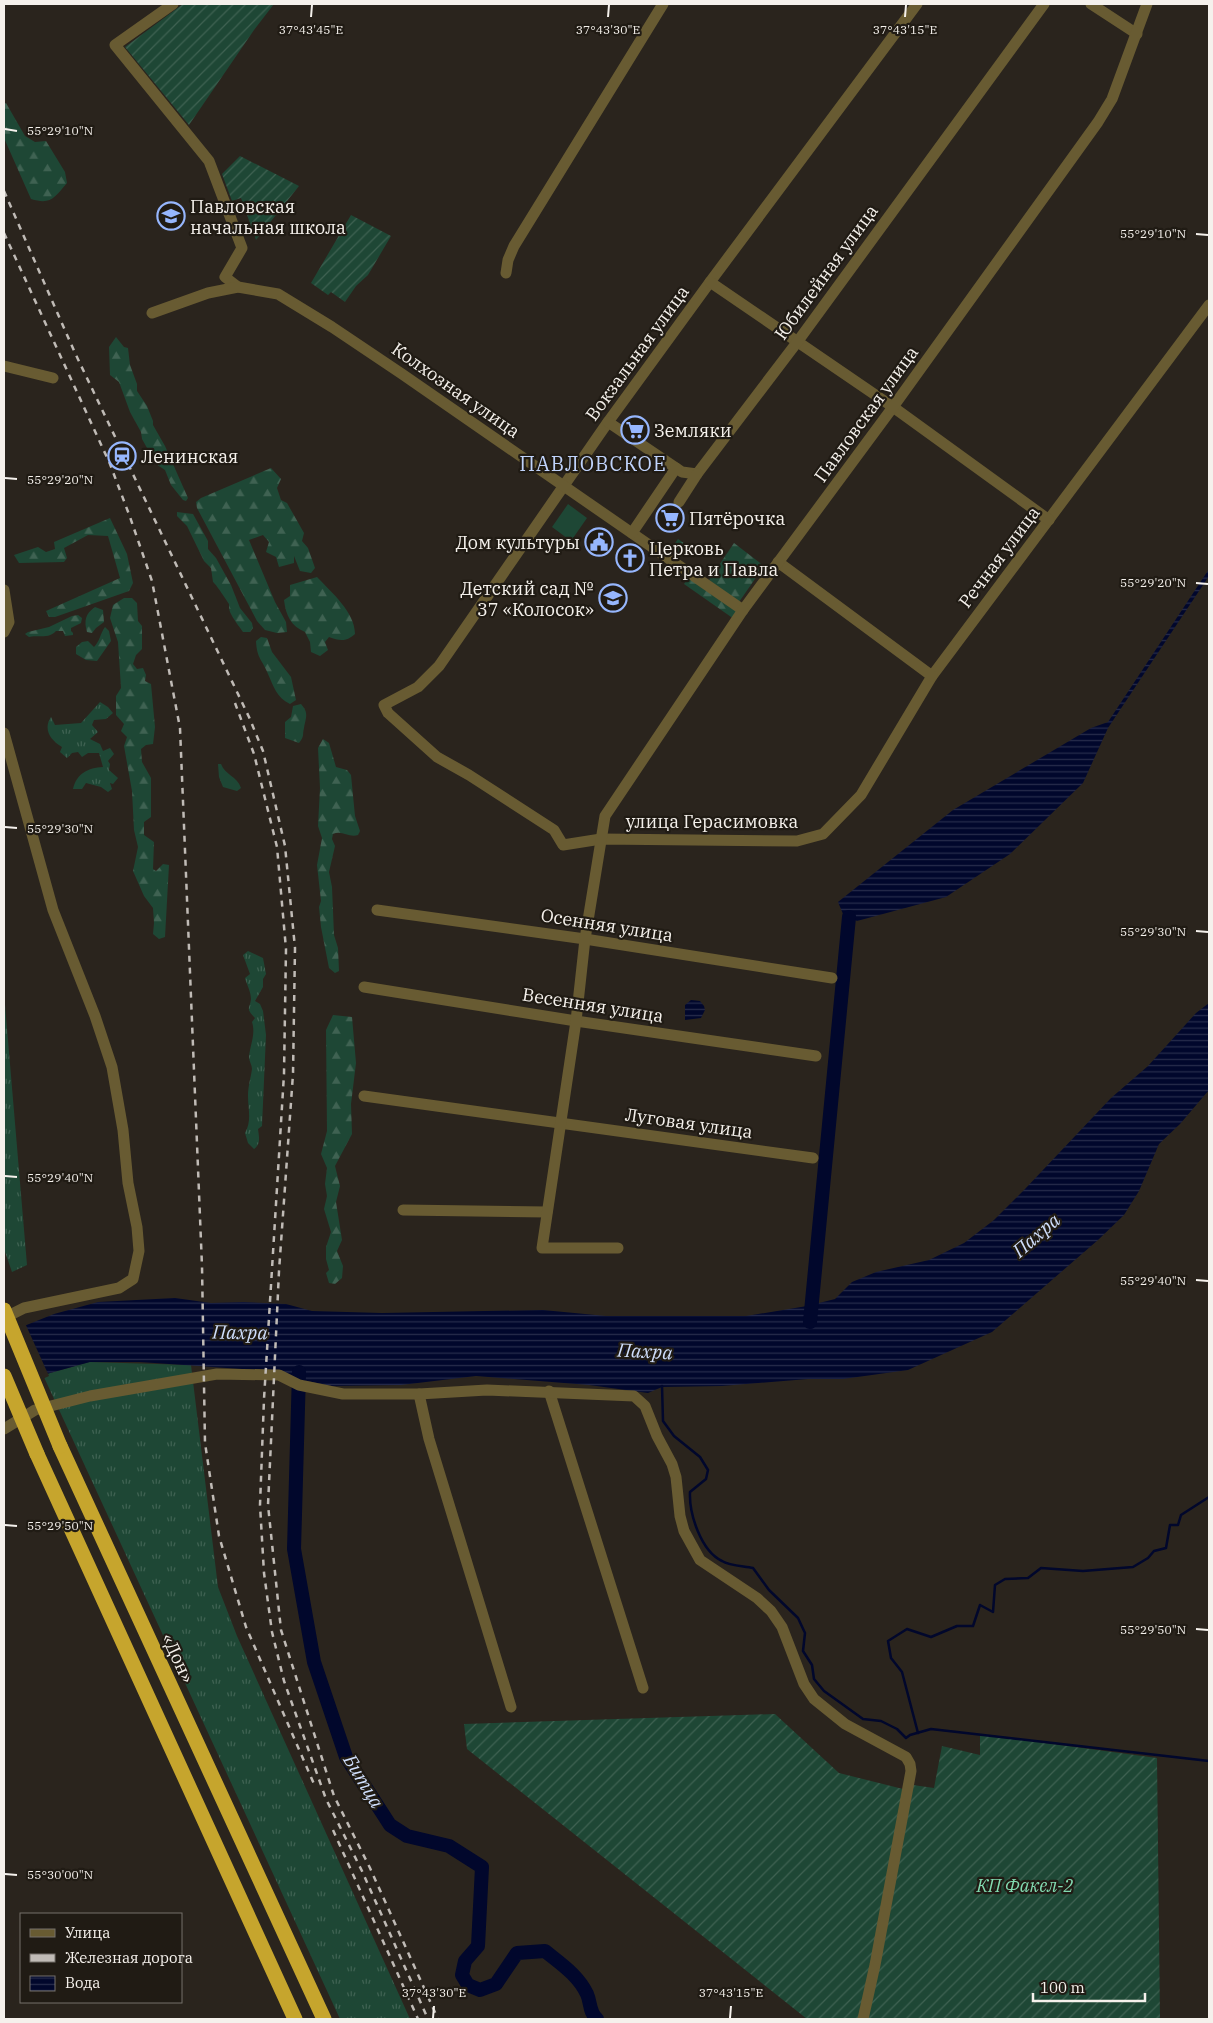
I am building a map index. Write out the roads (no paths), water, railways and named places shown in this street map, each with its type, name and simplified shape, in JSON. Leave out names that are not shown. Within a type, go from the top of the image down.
[{"type":"highway","name":"«Дон»","points":[[4,1310],[60,1446],[324,2019]]},
{"type":"highway","points":[[4,1376],[37,1454],[295,2019]]},
{"type":"street","points":[[173,4],[115,45],[209,161],[242,248],[225,277],[238,287]]},
{"type":"street","points":[[506,273],[508,260],[514,246],[663,4]]},
{"type":"street","name":"Вокзальная улица","points":[[388,713],[384,705],[418,687],[439,666],[608,422],[917,4]]},
{"type":"street","name":"Юбилейная улица","points":[[679,502],[697,474],[798,341],[1044,4]]},
{"type":"street","points":[[1091,4],[1137,34]]},
{"type":"street","name":"Павловская улица","points":[[601,839],[605,816],[744,610],[1098,122],[1112,99],[1148,4]]},
{"type":"street","points":[[710,282],[893,407],[1049,520]]},
{"type":"street","name":"Колхозная улица","points":[[152,313],[208,293],[238,287],[278,294],[332,327],[744,610]]},
{"type":"street","name":"Речная улица","points":[[823,834],[861,794],[932,676],[1209,305]]},
{"type":"street","points":[[4,366],[53,378]]},
{"type":"street","points":[[608,422],[682,472],[697,474]]},
{"type":"street","points":[[632,533],[676,468]]},
{"type":"street","points":[[778,562],[932,676]]},
{"type":"street","points":[[4,590],[9,622],[4,632]]},
{"type":"street","name":"улица Герасимовка","points":[[388,713],[437,757],[469,775],[554,830],[563,845],[601,839],[797,841],[823,834]]},
{"type":"street","points":[[4,733],[53,910],[92,1007],[112,1067],[123,1130],[128,1183],[137,1227],[139,1252],[133,1278],[119,1288],[24,1308],[4,1318]]},
{"type":"street","points":[[601,839],[585,939],[576,1021],[542,1248],[618,1248]]},
{"type":"street","name":"Осенняя улица","points":[[377,910],[585,939],[832,978]]},
{"type":"street","name":"Весенняя улица","points":[[364,987],[576,1021],[816,1056]]},
{"type":"street","name":"Луговая улица","points":[[364,1096],[813,1158]]},
{"type":"street","points":[[404,1210],[547,1212]]},
{"type":"street","points":[[4,1429],[35,1410],[90,1396],[217,1374],[279,1375],[299,1385],[343,1394],[419,1394],[487,1390],[549,1391],[634,1396],[645,1406],[657,1436],[672,1464],[676,1477],[680,1516],[684,1531],[700,1560],[757,1598],[771,1611],[782,1627],[804,1684],[814,1699],[845,1724],[906,1757],[910,1764],[911,1771],[875,1965],[863,2019]]},
{"type":"street","points":[[549,1391],[643,1688]]},
{"type":"street","points":[[419,1394],[429,1440],[511,1707]]},
{"type":"water","points":[[1209,569],[1209,576],[1108,728],[1083,783],[1010,854],[946,897],[857,921],[843,914],[838,902],[953,810],[1091,728],[1108,722]]},
{"type":"water","points":[[691,1000],[700,1001],[705,1010],[701,1018],[685,1020],[685,1005]]},
{"type":"water","name":"Пахра","points":[[1209,1003],[1209,1090],[1180,1124],[1159,1144],[1139,1191],[1124,1215],[992,1332],[908,1370],[843,1379],[808,1379],[722,1386],[662,1387],[648,1393],[589,1385],[476,1376],[401,1385],[332,1386],[272,1371],[140,1362],[90,1362],[43,1375],[4,1334],[54,1314],[98,1302],[175,1298],[211,1303],[286,1304],[312,1311],[382,1313],[543,1310],[606,1316],[746,1316],[807,1306],[835,1299],[852,1282],[876,1272],[929,1260],[964,1243],[994,1220],[1111,1098],[1148,1066],[1196,1013]]},
{"type":"waterway","points":[[810,1322],[849,917]]},
{"type":"waterway","name":"Битца","points":[[299,1372],[294,1549],[314,1662],[346,1757],[390,1825],[407,1836],[449,1846],[482,1867],[478,1946],[465,1961],[462,1975],[468,1985],[480,1990],[496,1984],[517,1953],[545,1951],[569,1970],[579,1981],[587,1994],[591,2010],[597,2019]]},
{"type":"waterway","points":[[662,1386],[663,1421],[674,1436],[700,1457],[708,1470],[706,1479],[690,1492],[694,1521],[702,1541],[715,1556],[725,1563],[753,1568],[769,1590],[798,1618],[805,1633],[803,1651],[812,1665],[814,1679],[824,1691],[863,1719],[881,1721],[897,1729],[906,1738],[931,1729],[1209,1761]]},
{"type":"waterway","points":[[918,1733],[902,1672],[891,1658],[888,1641],[907,1629],[931,1637],[957,1626],[973,1626],[980,1605],[993,1612],[995,1585],[1005,1579],[1028,1578],[1041,1568],[1083,1571],[1133,1567],[1148,1558],[1154,1551],[1166,1548],[1170,1525],[1178,1525],[1181,1515],[1209,1497]]},
{"type":"railway","points":[[4,191],[75,353],[249,717],[263,751],[285,846],[295,948],[293,1074],[279,1271],[268,1505],[281,1630],[334,1796],[370,1868],[438,2019]]},
{"type":"railway","points":[[4,233],[110,464],[152,581],[180,728],[202,1266],[205,1443],[219,1536],[246,1627],[314,1784]]},
{"type":"railway","points":[[235,703],[254,754],[277,847],[286,949],[284,1074],[264,1399],[260,1505],[264,1573],[272,1632],[284,1681],[326,1799],[362,1871],[428,2019]]},
{"type":"railway","points":[[333,1830],[418,2019]]},
{"type":"place","name":"Павловская начальная школа","points":[[171,216]]},
{"type":"place","name":"Земляки","points":[[635,430]]},
{"type":"place","name":"Ленинская","points":[[122,456]]},
{"type":"place","name":"Пятёрочка","points":[[670,518]]},
{"type":"place","name":"Дом культуры","points":[[599,542]]},
{"type":"place","name":"Церковь Петра и Павла","points":[[630,558]]},
{"type":"place","name":"Детский сад № 37 «Колосок»","points":[[613,598]]},
{"type":"district","name":"ПАВЛОВСКОЕ","points":[[593,463]]},
{"type":"park label","name":"КП Факел-2","points":[[1025,1885]]}]
